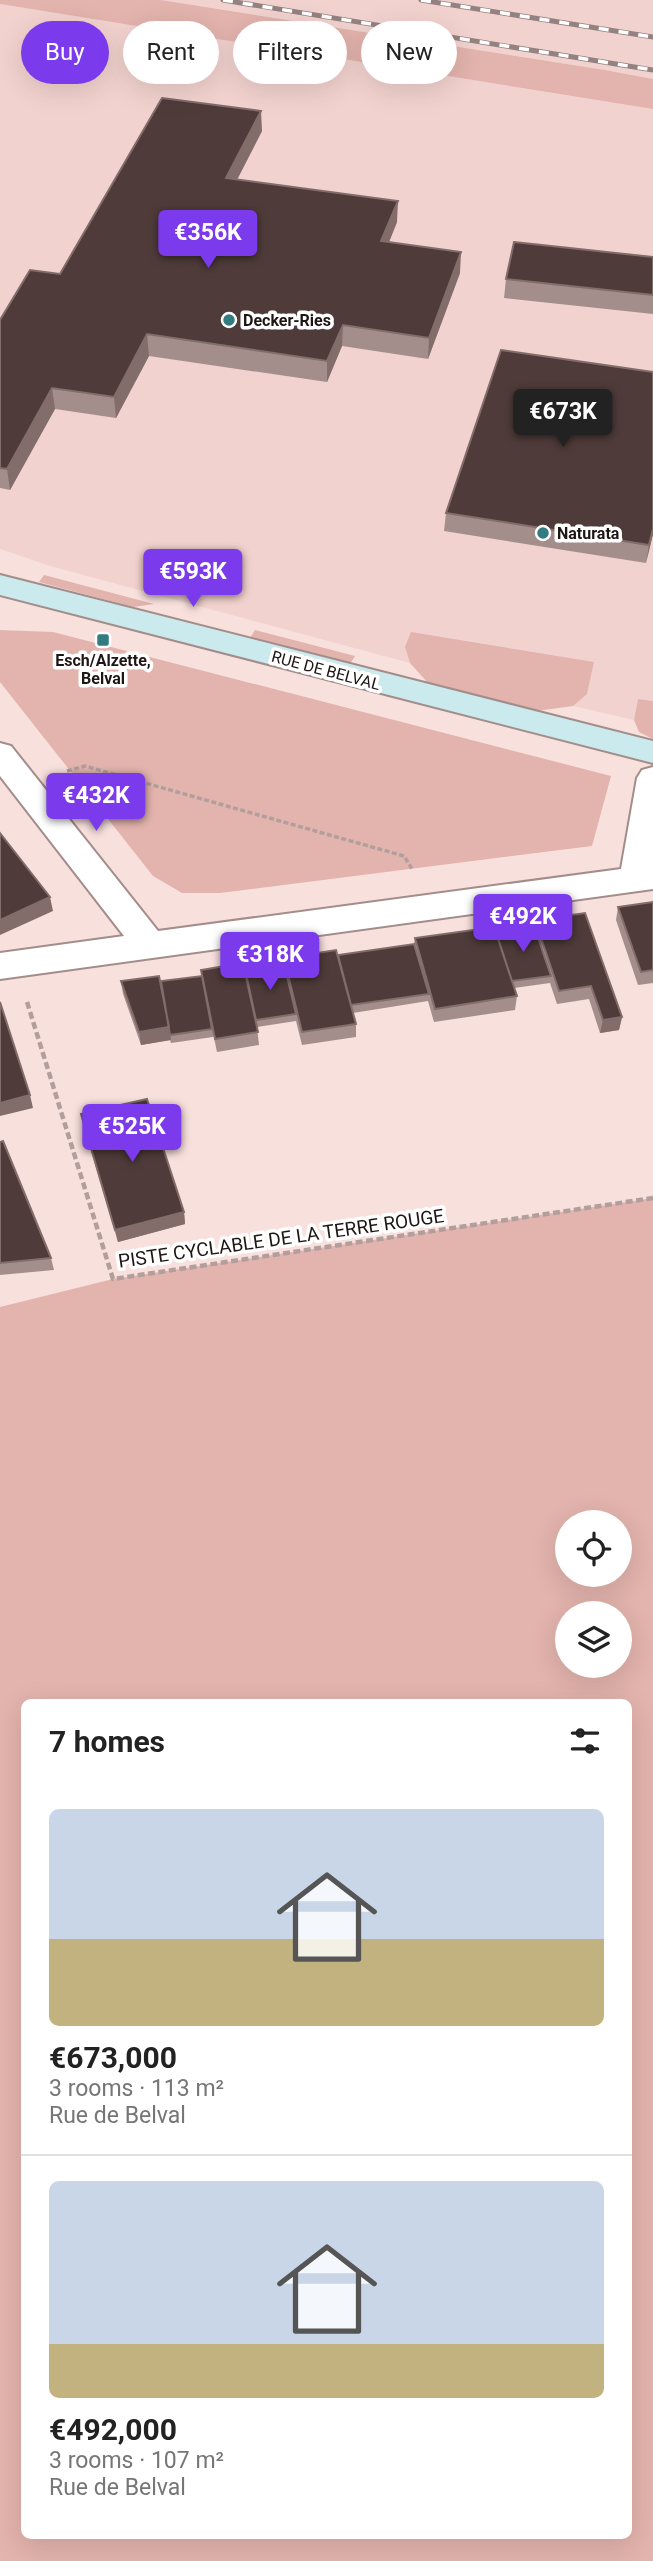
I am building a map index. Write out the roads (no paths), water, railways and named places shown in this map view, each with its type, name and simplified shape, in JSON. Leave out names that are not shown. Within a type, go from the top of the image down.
[{"type":"main road","name":"RUE DE BELVAL","points":[[0,585],[653,752]]},
{"type":"street","points":[[0,754],[149,944]]},
{"type":"street","points":[[8,965],[644,878],[653,778]]},
{"type":"railway","points":[[223,0],[653,70]]},
{"type":"railway","points":[[421,0],[653,37]]},
{"type":"place","name":"Decker-Ries","points":[[229,320]]},
{"type":"place","name":"Naturata","points":[[543,533]]},
{"type":"place","name":"Esch/Alzette, Belval","points":[[103,640]]}]
